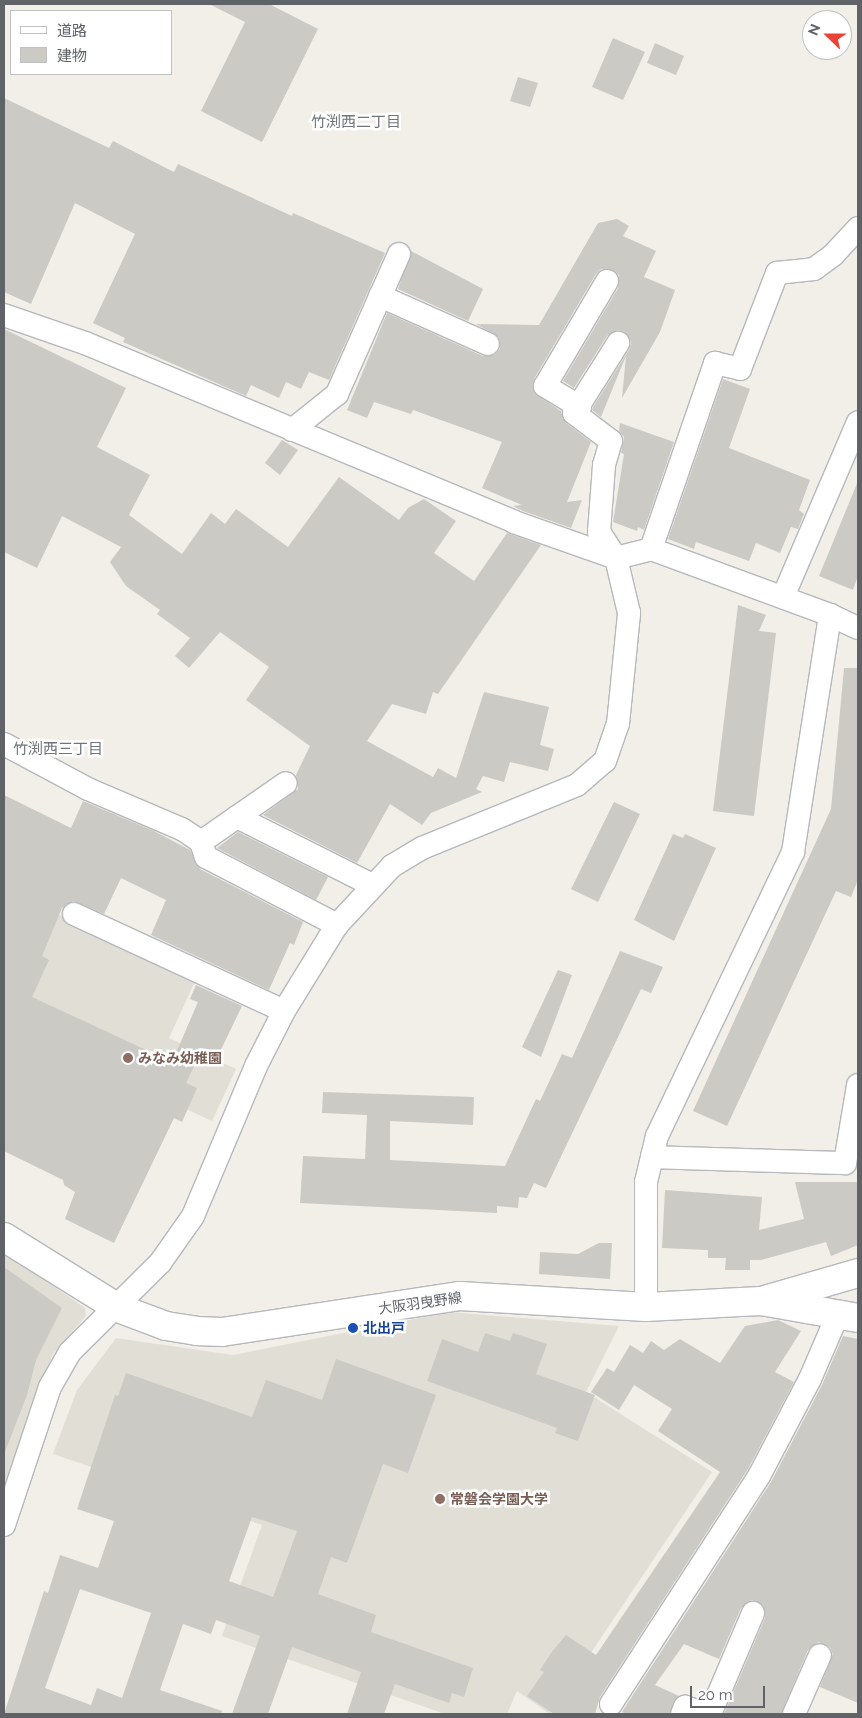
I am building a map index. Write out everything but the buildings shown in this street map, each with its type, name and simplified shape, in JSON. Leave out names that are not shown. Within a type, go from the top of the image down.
[{"type":"main road","name":"大阪羽曳野線","points":[[4,1237],[118,1308],[166,1326],[222,1332],[460,1296],[646,1307],[761,1301],[858,1273]]},
{"type":"main road","points":[[761,1301],[848,1316]]},
{"type":"street","points":[[651,549],[715,363],[740,369],[777,273],[814,268],[833,255],[858,228]]},
{"type":"street","points":[[292,430],[337,394],[399,254]]},
{"type":"street","points":[[580,406],[545,386],[607,281]]},
{"type":"street","points":[[380,296],[488,344]]},
{"type":"street","points":[[4,315],[85,343],[514,522],[616,558],[651,549],[783,597],[858,628]]},
{"type":"street","points":[[4,1526],[50,1387],[70,1352],[118,1308],[160,1263],[193,1216],[237,1104],[284,1011],[336,925],[392,866],[422,848],[577,784],[605,761],[618,724],[629,613],[616,558],[599,532],[604,466],[611,441],[574,413],[618,343]]},
{"type":"street","points":[[783,597],[858,422]]},
{"type":"street","points":[[646,1307],[646,1182],[657,1136],[793,852],[830,615]]},
{"type":"street","points":[[4,744],[88,789],[182,829],[201,842],[206,858],[336,925]]},
{"type":"street","points":[[201,842],[286,783]]},
{"type":"street","points":[[237,817],[372,886]]},
{"type":"street","points":[[74,914],[284,1011]]},
{"type":"street","points":[[652,1157],[845,1163],[858,1085]]},
{"type":"street","points":[[611,1704],[759,1476],[810,1379],[848,1316]]},
{"type":"street","points":[[710,1714],[753,1613]]},
{"type":"street","points":[[794,1714],[820,1655]]},
{"type":"street","points":[[682,1714],[686,1707],[705,1714]]},
{"type":"shaded area","points":[[29,901],[196,979],[169,1038],[236,1069],[212,1121],[4,1025],[4,956]]},
{"type":"shaded area","points":[[4,1252],[85,1308],[86,1316],[53,1354],[4,1488]]},
{"type":"shaded area","name":"常磐会学園大学","points":[[450,1312],[619,1326],[586,1392],[712,1472],[550,1714],[517,1691],[507,1714],[445,1714],[222,1636],[262,1525],[53,1454],[77,1390],[116,1338],[233,1355]]},
{"type":"place","name":"みなみ幼稚園","points":[[128,1058]]},
{"type":"place","name":"北出戸","points":[[353,1328]]},
{"type":"place","name":"常磐会学園大学","points":[[440,1499]]},
{"type":"district","name":"竹渕西二丁目","points":[[356,123]]},
{"type":"district","name":"竹渕西三丁目","points":[[58,750]]}]
